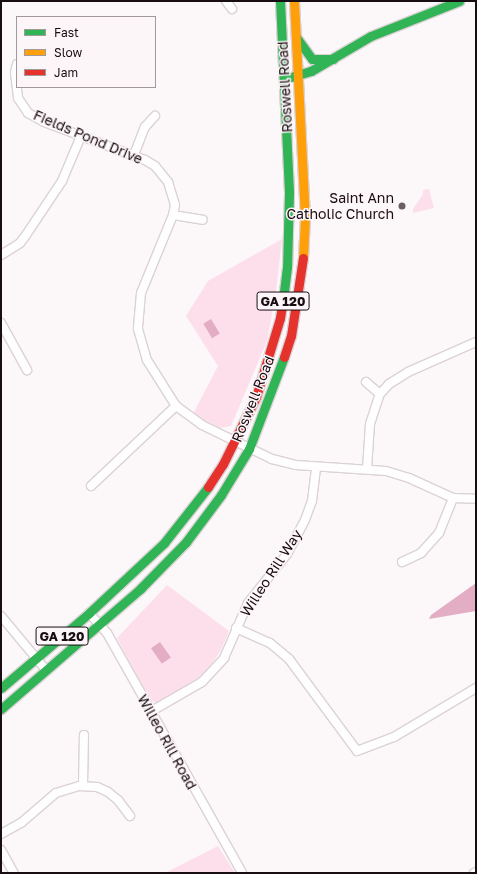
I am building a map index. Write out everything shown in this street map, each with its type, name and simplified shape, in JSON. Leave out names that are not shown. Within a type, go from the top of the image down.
[{"type":"main road","name":"Roswell Road","points":[[1,688],[89,613],[164,543],[207,488],[235,442],[265,371],[284,292],[289,193],[280,1]]},
{"type":"main road","name":"Roswell Road","points":[[1,709],[155,575],[186,542],[221,495],[249,449],[285,360],[302,269],[305,217],[294,1]]},
{"type":"main road","points":[[284,77],[298,76],[333,59],[371,36],[459,1]]},
{"type":"main road","points":[[296,37],[306,54],[312,59],[333,59]]},
{"type":"street","points":[[226,1],[232,9]]},
{"type":"street","name":"Fields Pond Drive","points":[[16,68],[16,81]]},
{"type":"street","name":"Fields Pond Drive","points":[[17,88],[18,98],[28,113],[81,136],[134,155],[154,166],[168,182],[174,205],[173,215],[141,293],[137,318],[143,351],[176,406],[202,425],[249,449],[284,463],[316,467],[367,469],[398,474],[453,498]]},
{"type":"street","points":[[134,155],[145,128],[155,116]]},
{"type":"street","points":[[1,255],[20,243],[30,229],[62,181],[81,136]]},
{"type":"street","points":[[173,215],[203,220]]},
{"type":"street","points":[[1,323],[27,370]]},
{"type":"street","points":[[367,469],[370,424],[380,394],[389,384],[408,372],[476,342]]},
{"type":"street","points":[[366,382],[380,394]]},
{"type":"street","points":[[91,486],[176,406]]},
{"type":"street","name":"Willeo Rill Way","points":[[150,712],[208,677],[224,658],[236,628],[248,604],[287,554],[302,526],[312,501],[316,467]]},
{"type":"street","points":[[402,562],[421,553],[439,534],[453,498],[476,499]]},
{"type":"street","name":"Willeo Rill Road","points":[[89,613],[106,633],[242,873]]},
{"type":"street","points":[[1,616],[46,670]]},
{"type":"street","points":[[236,628],[270,643],[289,659],[357,751],[394,737],[476,688]]},
{"type":"street","points":[[83,785],[84,735]]},
{"type":"street","points":[[1,834],[21,823],[56,793],[83,785],[108,792],[118,800],[130,816]]},
{"type":"street","points":[[1,850],[14,873]]},
{"type":"shaded area","points":[[429,189],[434,208],[413,213],[413,209],[423,194],[423,190]]},
{"type":"shaded area","points":[[282,239],[276,291],[267,341],[231,426],[220,428],[193,414],[218,366],[186,316],[208,281]]},
{"type":"shaded area","points":[[211,319],[220,334],[212,338],[203,324]]},
{"type":"shaded area","points":[[476,583],[476,611],[429,619],[431,615]]},
{"type":"shaded area","points":[[167,585],[229,631],[221,650],[207,671],[186,687],[155,703],[148,698],[117,638]]},
{"type":"shaded area","points":[[160,642],[171,658],[162,664],[151,648]]},
{"type":"shaded area","points":[[218,846],[235,873],[165,873]]},
{"type":"traffic: fast","points":[[280,1],[289,193],[287,267],[283,299]]},
{"type":"traffic: fast","points":[[291,77],[311,71],[371,36],[459,1]]},
{"type":"traffic: fast","points":[[296,37],[312,59],[333,59]]},
{"type":"traffic: fast","points":[[1,709],[140,589],[186,542],[221,495],[249,449],[284,357]]},
{"type":"traffic: fast","points":[[1,688],[89,613],[164,543],[208,487]]},
{"type":"traffic: slow","points":[[294,1],[305,217],[303,258]]},
{"type":"traffic: jam","points":[[284,357],[291,336],[303,258]]},
{"type":"traffic: jam","points":[[208,487],[223,464],[256,397],[280,318],[283,299]]},
{"type":"place","name":"Saint Ann Catholic Church","points":[[402,206]]}]
